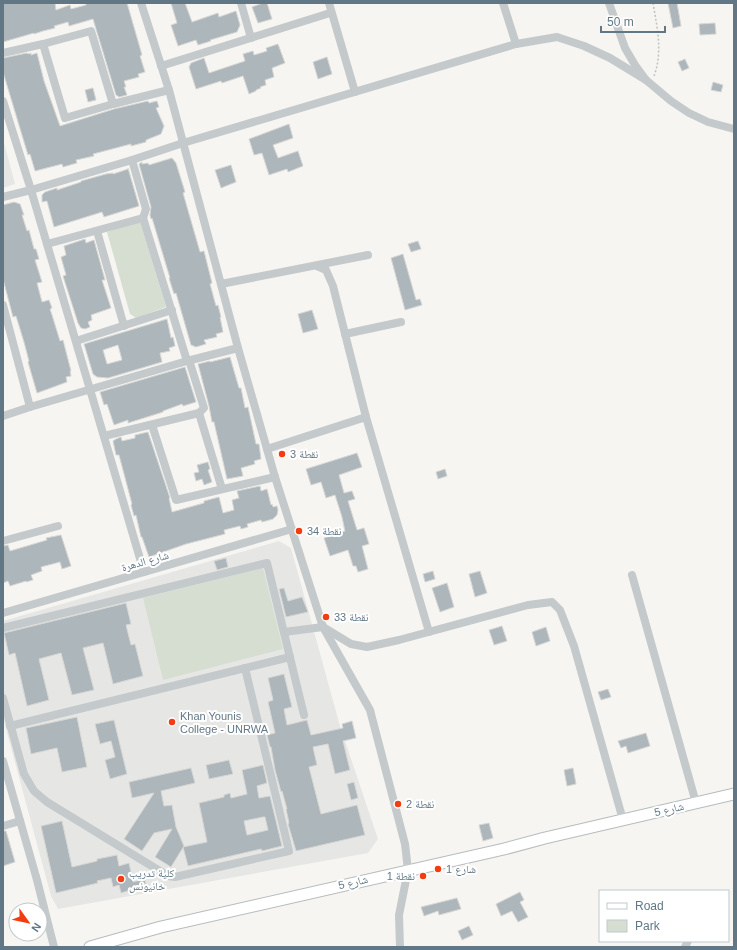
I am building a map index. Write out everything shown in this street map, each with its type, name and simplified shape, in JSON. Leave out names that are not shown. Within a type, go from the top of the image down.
[{"type":"main road","name":"شارع 5","points":[[90,947],[114,943],[161,927],[504,849],[734,794]]},
{"type":"street","points":[[141,3],[169,90],[238,348],[275,477],[323,627],[370,710],[406,844],[408,870],[399,915],[400,947]]},
{"type":"street","points":[[241,3],[251,38]]},
{"type":"street","points":[[329,3],[355,92]]},
{"type":"street","points":[[503,3],[516,44]]},
{"type":"street","points":[[609,3],[625,48],[635,65],[648,82]]},
{"type":"street","points":[[161,66],[330,13]]},
{"type":"street","points":[[3,53],[90,31],[113,104]]},
{"type":"street","points":[[3,197],[132,160],[183,143],[516,44],[557,37],[584,46],[610,58],[648,82],[689,113],[708,122],[734,130]]},
{"type":"street","points":[[43,44],[65,118],[169,90]]},
{"type":"street","points":[[3,103],[31,190],[144,572]]},
{"type":"street","points":[[104,436],[199,413],[204,408],[144,218],[146,209],[132,160]]},
{"type":"street","points":[[47,244],[144,218]]},
{"type":"street","points":[[96,231],[124,326]]},
{"type":"street","points":[[221,284],[368,256]]},
{"type":"street","points":[[317,266],[326,270],[333,286],[366,417],[429,632]]},
{"type":"street","points":[[3,305],[30,407]]},
{"type":"street","points":[[76,341],[172,310]]},
{"type":"street","points":[[345,334],[401,322]]},
{"type":"street","points":[[3,416],[188,360],[238,348]]},
{"type":"street","points":[[199,413],[222,489]]},
{"type":"street","points":[[267,449],[366,417]]},
{"type":"street","points":[[152,424],[176,500],[275,477]]},
{"type":"street","points":[[3,541],[58,526]]},
{"type":"street","name":"شارع الدهرة","points":[[3,613],[292,529]]},
{"type":"street","points":[[3,628],[267,563],[304,714]]},
{"type":"street","points":[[632,575],[696,802]]},
{"type":"street","points":[[284,632],[323,627],[351,644],[367,648],[528,605],[552,602],[560,610],[574,646],[623,820]]},
{"type":"street","points":[[10,726],[290,657]]},
{"type":"street","points":[[3,698],[24,774],[34,790],[48,802],[168,876],[175,877],[289,852],[245,668]]},
{"type":"street","points":[[4,766],[37,880],[54,947]]},
{"type":"street","points":[[3,826],[20,821]]},
{"type":"path","points":[[648,82],[656,70],[659,44],[653,3]]},
{"type":"shaded area","points":[[3,139],[15,184],[3,188]]},
{"type":"shaded area","name":"Khan Younis College - UNRWA","points":[[279,541],[291,548],[340,726],[378,839],[368,853],[58,909],[51,896],[3,718],[3,621]]},
{"type":"green space","points":[[140,221],[166,307],[136,318],[130,314],[107,232]]},
{"type":"green space","points":[[263,568],[283,649],[163,680],[143,598]]},
{"type":"building","points":[[3,3],[55,3],[56,10],[70,5],[71,9],[86,5],[86,3],[127,3],[142,55],[140,56],[145,72],[138,74],[139,77],[124,81],[126,87],[124,87],[127,95],[119,97],[116,95],[93,19],[69,26],[68,22],[54,26],[55,28],[3,42]]},
{"type":"building","points":[[171,3],[185,3],[192,22],[218,13],[219,17],[236,11],[240,25],[237,32],[210,40],[211,41],[198,45],[196,40],[178,46],[171,25],[177,23]]},
{"type":"building","points":[[267,3],[272,19],[258,23],[252,7]]},
{"type":"building","points":[[668,3],[677,3],[681,26],[673,28]]},
{"type":"building","points":[[715,23],[716,34],[700,35],[699,24]]},
{"type":"building","points":[[278,44],[285,63],[272,68],[274,77],[265,80],[266,85],[260,87],[261,88],[256,91],[249,94],[243,76],[196,89],[189,67],[191,63],[204,58],[209,73],[245,61],[243,54],[253,51],[254,55],[267,51],[266,48]]},
{"type":"building","points":[[31,53],[31,55],[37,53],[44,81],[60,126],[114,109],[148,101],[149,103],[157,101],[159,107],[156,108],[164,126],[161,134],[146,140],[146,142],[131,146],[131,144],[93,154],[94,156],[76,160],[77,163],[63,167],[62,164],[35,171],[30,154],[28,155],[3,72],[3,58]]},
{"type":"building","points":[[327,57],[332,74],[318,79],[313,62]]},
{"type":"building","points":[[685,59],[689,68],[682,71],[678,62]]},
{"type":"building","points":[[713,82],[723,85],[721,92],[711,90]]},
{"type":"building","points":[[93,88],[96,100],[88,102],[85,90]]},
{"type":"building","points":[[289,124],[293,138],[273,145],[278,158],[298,151],[303,166],[288,172],[287,169],[269,175],[262,153],[254,155],[249,139]]},
{"type":"building","points":[[172,158],[176,163],[185,192],[183,193],[200,252],[204,251],[212,283],[210,284],[216,306],[218,305],[223,332],[216,334],[217,337],[204,340],[206,344],[196,347],[191,345],[176,293],[174,294],[169,278],[152,218],[151,219],[151,207],[139,164],[142,162],[142,164],[148,163],[149,165]]},
{"type":"building","points":[[231,165],[236,182],[221,188],[215,170]]},
{"type":"building","points":[[128,168],[139,206],[104,217],[102,212],[54,227],[47,201],[42,202],[42,195],[45,192],[57,188],[57,190],[106,174],[113,174]]},
{"type":"building","points":[[14,202],[20,204],[27,231],[29,230],[34,249],[36,249],[39,259],[35,260],[42,282],[37,283],[42,302],[49,300],[52,308],[50,309],[60,341],[63,340],[71,371],[71,376],[66,377],[67,382],[37,393],[24,342],[16,316],[13,317],[3,279],[3,205]]},
{"type":"building","points":[[85,239],[86,243],[94,240],[105,280],[102,280],[111,308],[91,315],[92,320],[88,322],[90,327],[85,329],[81,328],[78,323],[63,276],[66,275],[61,257],[66,255],[64,246]]},
{"type":"building","points":[[418,241],[421,249],[411,252],[408,244]]},
{"type":"building","points":[[403,254],[416,300],[420,299],[422,305],[405,310],[391,258]]},
{"type":"building","points":[[312,310],[318,329],[303,333],[298,314]]},
{"type":"building","points":[[167,319],[171,338],[173,337],[175,346],[169,348],[170,351],[160,353],[162,362],[108,378],[97,377],[93,374],[84,344]],"holes":[[[118,345],[122,360],[107,364],[103,350]]]},
{"type":"building","points":[[230,357],[239,388],[241,388],[245,408],[248,407],[256,444],[259,444],[261,459],[254,461],[255,464],[241,468],[243,476],[227,479],[214,422],[212,422],[198,364]]},
{"type":"building","points":[[185,367],[196,402],[183,406],[182,404],[163,412],[128,423],[128,420],[114,425],[107,404],[104,405],[100,392]]},
{"type":"building","points":[[148,432],[170,498],[172,512],[219,497],[223,513],[234,510],[232,500],[239,498],[237,491],[260,486],[261,491],[267,489],[271,505],[272,504],[273,507],[277,506],[277,515],[273,519],[262,522],[261,520],[247,524],[248,527],[241,529],[240,526],[224,530],[225,534],[186,544],[149,557],[141,537],[136,515],[134,516],[119,455],[116,455],[113,441],[121,437],[122,441],[135,438],[135,435]]},
{"type":"building","points":[[357,453],[362,467],[339,475],[344,493],[352,491],[355,499],[348,501],[357,530],[364,528],[369,544],[362,546],[368,569],[358,572],[356,566],[353,566],[348,550],[330,556],[324,538],[345,531],[342,517],[335,495],[326,498],[321,482],[311,485],[306,469]]},
{"type":"building","points":[[208,462],[210,469],[208,470],[212,482],[204,485],[202,479],[196,481],[194,473],[199,472],[197,465]]},
{"type":"building","points":[[445,469],[447,476],[438,479],[436,472]]},
{"type":"building","points":[[61,535],[71,566],[62,569],[60,562],[41,567],[42,571],[31,575],[33,580],[10,586],[8,581],[3,583],[3,546],[8,545],[10,551],[47,540],[46,538]]},
{"type":"building","points":[[226,558],[228,567],[217,570],[214,561]]},
{"type":"building","points":[[433,571],[435,579],[425,582],[423,574]]},
{"type":"building","points":[[480,571],[487,593],[475,597],[469,574]]},
{"type":"building","points":[[447,583],[454,607],[440,612],[432,588]]},
{"type":"building","points":[[284,588],[288,601],[302,597],[308,612],[286,617],[279,589]]},
{"type":"building","points":[[126,603],[131,624],[126,625],[131,645],[135,644],[143,676],[113,684],[103,643],[83,648],[94,690],[72,695],[61,653],[39,659],[49,700],[27,706],[15,653],[9,655],[4,633]]},
{"type":"building","points":[[502,626],[507,641],[494,645],[489,630]]},
{"type":"building","points":[[546,627],[550,641],[536,646],[532,632]]},
{"type":"building","points":[[284,674],[292,707],[284,709],[287,725],[307,720],[311,735],[343,728],[342,724],[352,721],[356,738],[343,741],[350,770],[335,774],[328,744],[313,747],[317,765],[309,767],[321,814],[357,805],[365,835],[296,851],[288,824],[287,809],[275,770],[271,747],[267,735],[275,733],[268,702],[273,700],[268,678]]},
{"type":"building","points":[[608,689],[611,697],[601,700],[598,692]]},
{"type":"building","points":[[77,717],[87,767],[62,772],[57,748],[31,754],[26,728]]},
{"type":"building","points":[[114,720],[127,774],[110,779],[105,760],[115,757],[111,741],[100,744],[95,724]]},
{"type":"building","points":[[646,733],[650,746],[628,753],[626,746],[621,748],[618,741]]},
{"type":"building","points":[[229,760],[233,774],[209,779],[206,765]]},
{"type":"building","points":[[263,765],[267,783],[257,786],[259,798],[270,796],[282,846],[262,851],[261,849],[188,866],[183,847],[207,842],[199,803],[224,797],[224,795],[230,793],[231,798],[247,794],[242,770]],"holes":[[[265,817],[268,830],[247,835],[244,821]]]},
{"type":"building","points":[[191,768],[195,783],[161,791],[164,806],[172,805],[176,827],[184,846],[171,867],[155,857],[172,829],[154,833],[142,851],[124,839],[154,793],[132,798],[129,782]]},
{"type":"building","points":[[573,768],[576,784],[567,786],[564,770]]},
{"type":"building","points":[[354,782],[358,798],[351,800],[347,784]]},
{"type":"building","points":[[62,821],[72,867],[97,861],[97,859],[117,855],[119,866],[129,863],[133,882],[145,879],[146,886],[121,893],[119,885],[113,887],[111,878],[97,881],[98,883],[56,893],[41,826]]},
{"type":"building","points":[[489,823],[493,838],[483,841],[479,825]]},
{"type":"building","points":[[3,831],[6,831],[15,862],[3,866]]},
{"type":"building","points":[[520,892],[524,900],[520,902],[528,917],[518,922],[512,911],[501,916],[496,904]]},
{"type":"building","points":[[457,898],[461,909],[439,915],[438,911],[424,916],[421,907]]},
{"type":"building","points":[[469,926],[473,935],[462,940],[458,931]]},
{"type":"place","name":"نقطة 3","points":[[282,454]]},
{"type":"place","name":"نقطة 34","points":[[299,531]]},
{"type":"place","name":"نقطة 33","points":[[326,617]]},
{"type":"place","name":"Khan Younis College - UNRWA","points":[[172,722]]},
{"type":"place","name":"نقطة 2","points":[[398,804]]},
{"type":"place","name":"شارع 1","points":[[438,869]]},
{"type":"place","name":"نقطة 1","points":[[423,876]]},
{"type":"place","name":"كلية تدريب خانيونس","points":[[121,879]]}]
